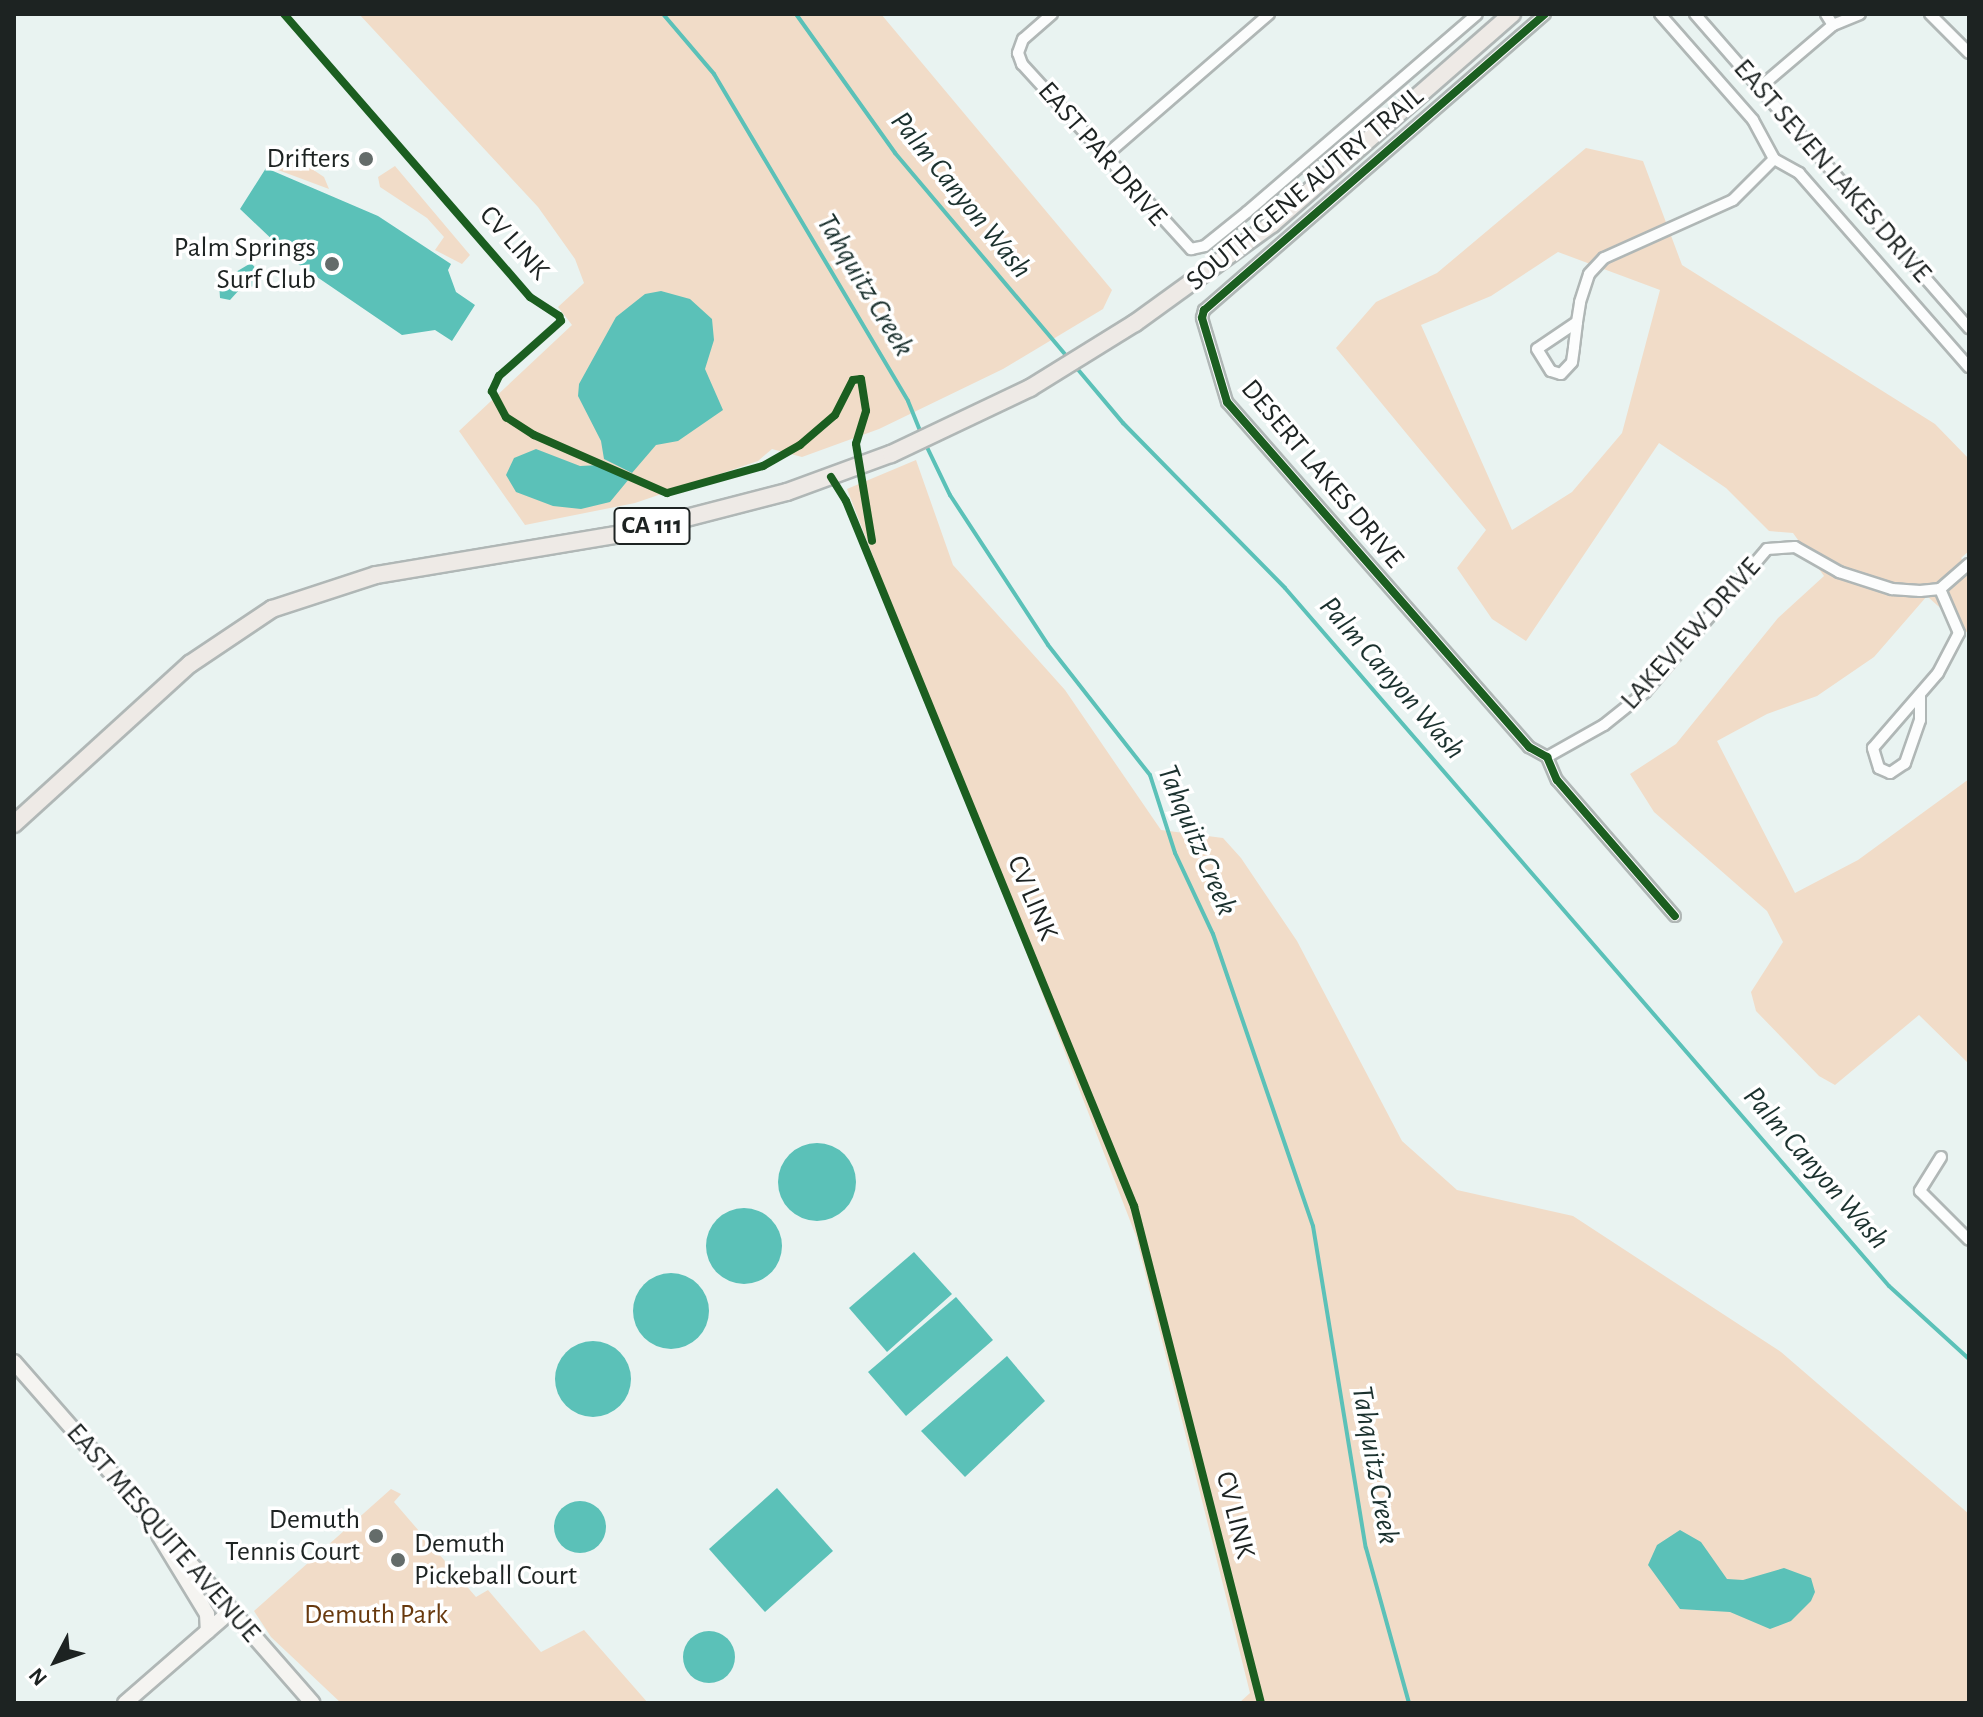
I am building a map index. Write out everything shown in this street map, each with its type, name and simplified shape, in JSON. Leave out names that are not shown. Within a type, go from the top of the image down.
[{"type":"main road","name":"SOUTH GENE AUTRY TRAIL","points":[[14,824],[190,664],[272,609],[376,575],[628,533],[839,474],[1030,388],[1135,323],[1272,224],[1512,14]]},
{"type":"street","name":"EAST PAR DRIVE","points":[[1052,14],[1023,39],[1018,53],[1105,156],[1191,249]]},
{"type":"street","points":[[1105,156],[1269,14]]},
{"type":"street","name":"SOUTH GENE AUTRY TRAIL","points":[[1191,249],[1205,246],[1247,212],[1477,14]]},
{"type":"street","name":"DESERT LAKES DRIVE","points":[[1545,14],[1204,310],[1202,318],[1227,402],[1529,747],[1547,757],[1557,780],[1675,916]]},
{"type":"street","points":[[1660,14],[1753,120],[1774,159],[1799,173],[1969,367]]},
{"type":"street","name":"EAST SEVEN LAKES DRIVE","points":[[1695,14],[1969,328]]},
{"type":"street","points":[[1826,14],[1833,25]]},
{"type":"street","points":[[1759,88],[1833,25],[1860,14]]},
{"type":"street","points":[[1930,14],[1969,53]]},
{"type":"street","points":[[1577,322],[1537,349],[1551,371],[1561,374],[1572,362],[1577,322],[1589,274],[1604,258],[1733,200],[1774,159]]},
{"type":"street","name":"LAKEVIEW DRIVE","points":[[1547,757],[1604,725],[1645,692],[1767,549],[1795,547],[1839,572],[1892,589],[1940,589]]},
{"type":"street","points":[[1920,696],[1920,720],[1905,763],[1890,773],[1879,768],[1873,748],[1920,696],[1959,633],[1955,613],[1940,589],[1969,564]]},
{"type":"street","points":[[1941,1157],[1920,1191],[1969,1240]]},
{"type":"street","name":"EAST MESQUITE AVENUE","points":[[14,1362],[312,1703]]},
{"type":"street","points":[[152,1520],[167,1554],[207,1614],[208,1631]]},
{"type":"street","points":[[125,1703],[231,1611]]},
{"type":"green space","points":[[359,14],[881,14],[1112,290],[1103,309],[1003,369],[879,429],[802,457],[772,449],[758,461],[635,503],[525,525],[459,431],[572,325],[558,307],[584,283],[575,259],[538,207]]},
{"type":"green space","points":[[1586,148],[1643,161],[1682,265],[1935,424],[1969,459],[1969,551],[1961,558],[1969,567],[1969,634],[1927,596],[1874,657],[1817,696],[1767,714],[1717,741],[1795,893],[1858,860],[1969,779],[1969,1064],[1919,1015],[1835,1085],[1819,1076],[1756,1011],[1751,992],[1783,942],[1767,911],[1654,812],[1630,774],[1676,744],[1778,618],[1824,576],[1793,533],[1769,531],[1726,488],[1659,443],[1526,641],[1492,619],[1457,568],[1486,530],[1336,348],[1376,302],[1437,273]],"holes":[[[1558,252],[1660,290],[1622,433],[1572,492],[1512,530],[1421,325],[1491,296]]]},
{"type":"green space","points":[[283,160],[312,169],[324,177],[329,189],[278,170]]},
{"type":"green space","points":[[395,166],[470,255],[462,264],[435,250],[444,237],[427,218],[380,187],[378,177]]},
{"type":"green space","points":[[916,460],[953,565],[1065,690],[1161,830],[1223,838],[1241,858],[1297,941],[1402,1141],[1457,1190],[1573,1216],[1781,1352],[1969,1514],[1969,1703],[1239,1703],[1250,1693],[1136,1236],[847,489]]},
{"type":"green space","name":"Demuth Park","points":[[391,1489],[401,1494],[394,1502],[476,1597],[488,1590],[541,1652],[584,1630],[648,1703],[341,1703],[271,1637],[254,1611]]},
{"type":"water","points":[[266,168],[378,216],[451,264],[448,270],[456,292],[475,305],[452,341],[435,330],[402,335],[298,264],[240,209]]},
{"type":"water","points":[[251,263],[263,276],[259,285],[240,289],[230,300],[220,298],[219,282]]},
{"type":"water","points":[[661,291],[690,299],[712,319],[714,340],[705,369],[723,410],[678,441],[656,445],[632,473],[604,459],[601,441],[578,396],[579,384],[616,317],[645,294]]},
{"type":"water","points":[[536,449],[580,466],[600,465],[629,479],[610,502],[581,509],[553,506],[516,492],[506,475],[514,458]]},
{"type":"water","points":[[817,1143],[832,1146],[844,1155],[853,1167],[856,1182],[853,1197],[844,1209],[832,1218],[817,1221],[802,1218],[790,1209],[781,1197],[778,1182],[781,1167],[790,1155],[802,1146]]},
{"type":"water","points":[[744,1208],[759,1211],[771,1219],[779,1231],[782,1246],[779,1261],[771,1273],[759,1281],[744,1284],[729,1281],[717,1273],[709,1261],[706,1246],[709,1231],[717,1219],[729,1211]]},
{"type":"water","points":[[914,1252],[952,1294],[887,1352],[849,1308]]},
{"type":"water","points":[[671,1273],[686,1276],[698,1284],[706,1296],[709,1311],[706,1326],[698,1338],[686,1346],[671,1349],[656,1346],[644,1338],[636,1326],[633,1311],[636,1296],[644,1284],[656,1276]]},
{"type":"water","points":[[956,1297],[993,1340],[906,1416],[868,1372]]},
{"type":"water","points":[[593,1341],[608,1344],[620,1352],[628,1364],[631,1379],[628,1394],[620,1406],[608,1414],[593,1417],[578,1414],[566,1406],[558,1394],[555,1379],[558,1364],[566,1352],[578,1344]]},
{"type":"water","points":[[1007,1356],[1045,1401],[965,1477],[921,1431]]},
{"type":"water","points":[[777,1488],[833,1551],[765,1612],[709,1549]]},
{"type":"water","points":[[580,1501],[599,1508],[606,1527],[599,1546],[580,1553],[561,1546],[554,1527],[561,1508]]},
{"type":"water","points":[[1680,1530],[1701,1542],[1727,1579],[1743,1580],[1784,1568],[1811,1578],[1815,1592],[1811,1601],[1791,1621],[1770,1629],[1730,1612],[1680,1609],[1648,1565],[1657,1545]]},
{"type":"water","points":[[709,1631],[728,1638],[735,1657],[728,1676],[709,1683],[690,1676],[683,1657],[690,1638]]},
{"type":"waterway","name":"Tahquitz Creek","points":[[663,14],[714,74],[908,401],[922,435]]},
{"type":"waterway","name":"Palm Canyon Wash","points":[[796,14],[895,153],[1069,359]]},
{"type":"waterway","name":"Palm Canyon Wash","points":[[1075,366],[1123,423],[1285,588],[1889,1286],[1969,1359]]},
{"type":"waterway","name":"Tahquitz Creek","points":[[925,443],[950,495],[1048,645],[1150,775],[1175,853],[1213,934],[1313,1226],[1366,1548],[1409,1703]]},
{"type":"cycle path","name":"CV LINK","points":[[284,14],[530,297],[559,316],[561,321],[499,376],[492,391],[506,417],[534,435],[667,493],[763,466],[800,445],[835,415],[853,380],[861,379],[866,411],[856,444],[872,541]]},
{"type":"cycle path","points":[[1545,14],[1204,310],[1202,318],[1227,402],[1529,747],[1547,757],[1557,780],[1675,916]]},
{"type":"cycle path","name":"CV LINK","points":[[831,477],[846,501],[1134,1206],[1261,1703]]},
{"type":"place","name":"Drifters","points":[[366,159]]},
{"type":"place","name":"Palm Springs Surf Club","points":[[332,264]]},
{"type":"place","name":"Demuth Tennis Court","points":[[376,1536]]},
{"type":"place","name":"Demuth Pickeball Court","points":[[398,1560]]}]
